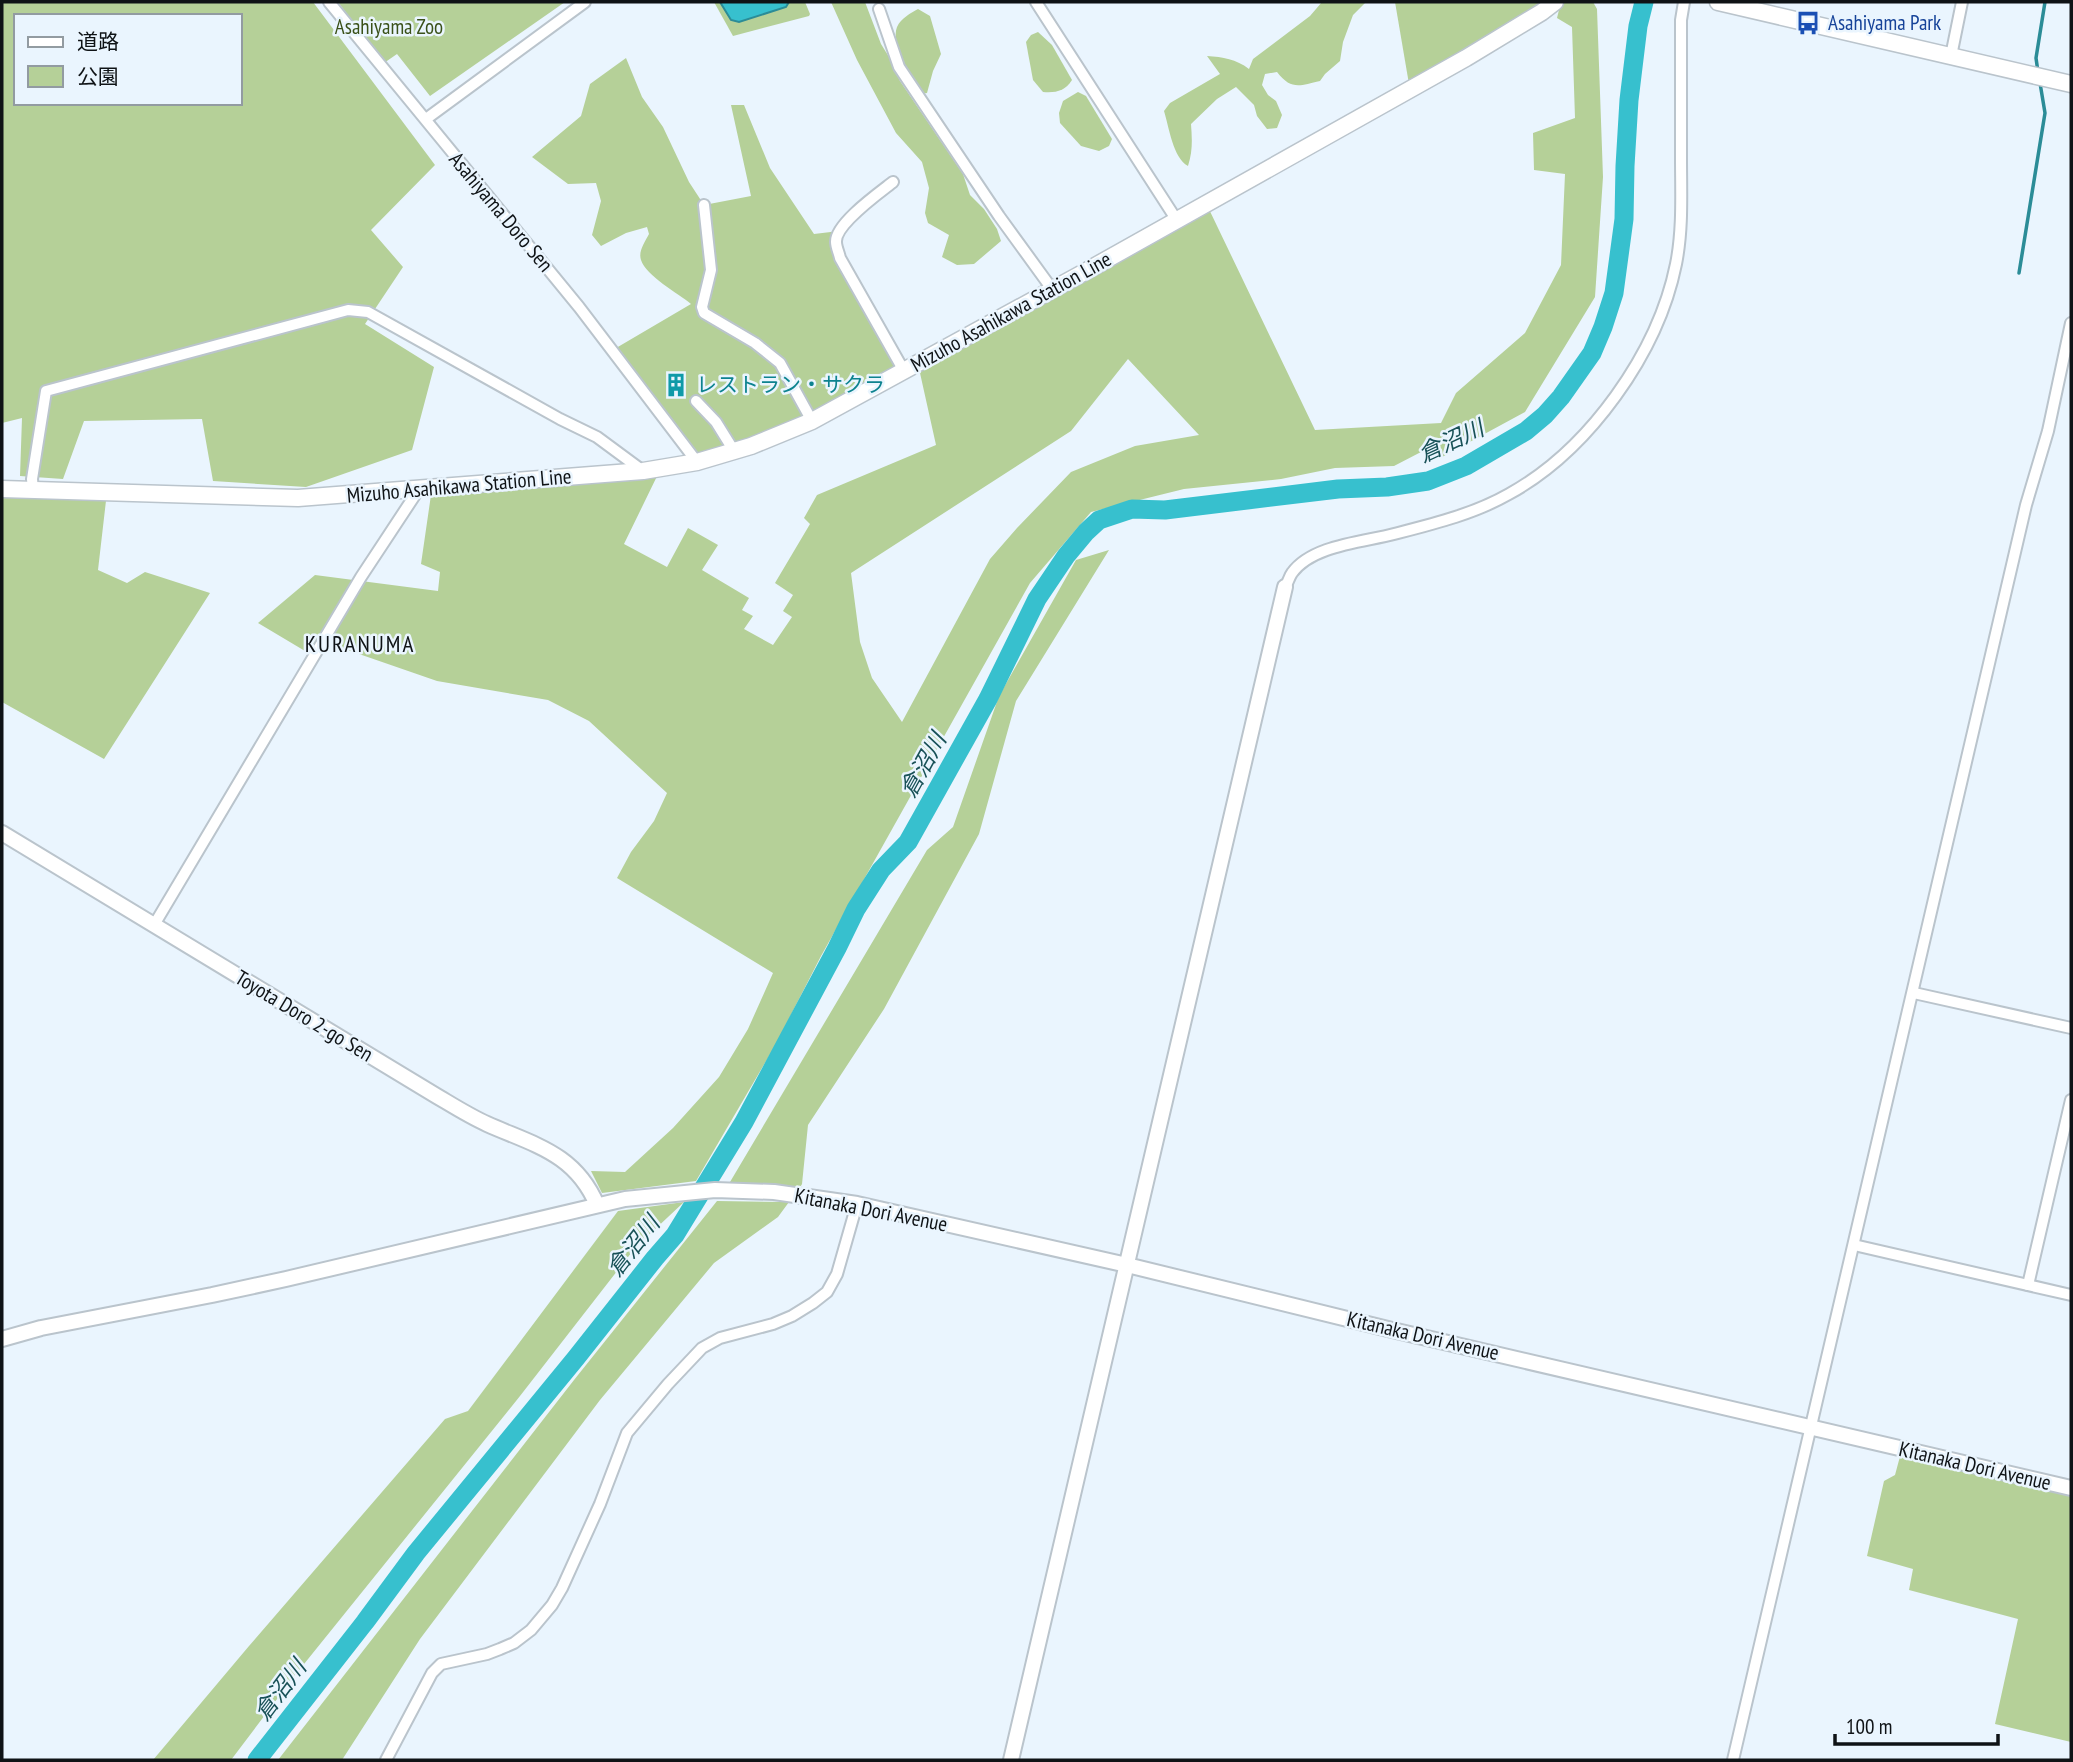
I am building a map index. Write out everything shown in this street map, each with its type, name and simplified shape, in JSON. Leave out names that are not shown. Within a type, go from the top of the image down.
[{"type":"main road","name":"Mizuho Asahikawa Station Line","points":[[2,489],[298,498],[643,471],[697,462],[751,446],[812,421],[904,371],[1466,58],[1555,2]]},
{"type":"main road","points":[[1718,2],[2071,84]]},
{"type":"street","name":"Asahiyama Doro Sen","points":[[329,2],[579,307],[697,462]]},
{"type":"street","points":[[426,119],[584,2]]},
{"type":"street","points":[[1036,2],[1177,219]]},
{"type":"street","points":[[1011,1760],[1285,587],[1293,572],[1319,552],[1482,508],[1528,482],[1572,449],[1626,379],[1657,327],[1676,264],[1681,219],[1681,20],[1684,2]]},
{"type":"street","points":[[1951,56],[1962,2]]},
{"type":"street","points":[[879,9],[900,67],[999,216],[1052,289]]},
{"type":"street","points":[[893,182],[849,219],[835,241],[840,258],[904,371]]},
{"type":"street","points":[[704,205],[711,270],[702,307],[704,313],[755,343],[780,363],[812,421]]},
{"type":"street","points":[[33,490],[32,479],[46,391],[348,310],[368,312],[597,437],[643,471]]},
{"type":"street","points":[[1733,1760],[2026,505],[2048,431],[2070,330]]},
{"type":"street","points":[[696,401],[716,422],[734,451]]},
{"type":"street","points":[[154,926],[361,577],[419,489]]},
{"type":"street","name":"Toyota Doro 2-go Sen","points":[[2,833],[435,1095],[486,1124],[536,1143],[560,1156],[580,1175],[591,1190],[597,1205]]},
{"type":"street","points":[[1914,993],[2071,1028]]},
{"type":"street","points":[[2028,1285],[2071,1100]]},
{"type":"street","name":"Kitanaka Dori Avenue","points":[[2,1339],[41,1328],[261,1284],[625,1199],[715,1190],[774,1192],[857,1204],[1127,1265],[2071,1488]]},
{"type":"street","points":[[386,1760],[432,1672],[441,1664],[487,1654],[514,1643],[531,1630],[552,1605],[577,1557],[627,1433],[668,1384],[702,1348],[720,1338],[773,1324],[814,1303],[827,1292],[837,1274],[857,1204]]},
{"type":"street","points":[[1854,1245],[2071,1295]]},
{"type":"green space","points":[[2,2],[313,2],[435,165],[371,230],[403,267],[365,324],[434,367],[412,450],[306,487],[213,481],[202,419],[84,421],[63,479],[20,476],[22,418],[2,423]]},
{"type":"green space","name":"Asahiyama Zoo","points":[[338,2],[565,2],[430,96],[397,54],[384,63]]},
{"type":"green space","points":[[714,2],[805,2],[810,14],[733,36]]},
{"type":"green space","points":[[831,2],[865,2],[881,44],[900,81],[963,174],[970,195],[984,209],[997,229],[1001,241],[974,264],[957,265],[942,257],[949,235],[928,223],[925,213],[929,188],[922,162],[896,133],[857,60]]},
{"type":"green space","points":[[1322,2],[1366,2],[1353,15],[1343,42],[1340,61],[1320,81],[1306,84],[1291,84],[1277,72],[1265,74],[1262,85],[1276,101],[1282,115],[1277,128],[1267,129],[1257,116],[1254,105],[1236,87],[1217,99],[1191,124],[1188,166],[1183,162],[1175,149],[1164,111],[1170,103],[1220,74],[1207,56],[1229,59],[1249,69],[1253,59],[1310,16]]},
{"type":"green space","points":[[1395,2],[1553,2],[1410,90]]},
{"type":"green space","points":[[1561,2],[1593,2],[1597,9],[1603,177],[1595,297],[1525,412],[1442,457],[1421,452],[1394,466],[1335,468],[1281,479],[1184,489],[1091,512],[1030,583],[821,956],[776,1044],[696,1181],[602,1193],[591,1171],[625,1172],[673,1128],[719,1077],[748,1029],[773,973],[617,878],[631,852],[654,821],[667,793],[589,721],[548,700],[437,681],[333,645],[310,654],[258,623],[315,575],[438,591],[440,572],[421,564],[432,488],[661,468],[624,544],[667,567],[688,528],[718,545],[702,570],[749,598],[742,610],[753,616],[744,629],[773,645],[792,617],[783,611],[793,595],[775,583],[810,524],[804,518],[817,495],[936,445],[918,364],[1206,203],[1315,430],[1441,423],[1456,393],[1525,333],[1561,265],[1565,174],[1534,170],[1533,133],[1575,118],[1572,27],[1557,18]],"holes":[[[1128,359],[1199,435],[1135,446],[1071,472],[990,559],[902,722],[872,678],[860,642],[851,573],[1071,431]]]},
{"type":"green space","points":[[918,9],[930,16],[941,54],[927,93],[921,94],[899,52],[896,34],[901,21]]},
{"type":"green space","points":[[1038,32],[1052,45],[1072,80],[1060,90],[1043,92],[1033,80],[1026,42],[1031,35]]},
{"type":"green space","points":[[626,58],[642,97],[663,127],[689,182],[704,205],[751,196],[731,105],[744,105],[770,168],[814,234],[839,231],[835,241],[904,371],[812,421],[697,462],[611,351],[691,304],[644,266],[640,253],[649,234],[647,227],[626,233],[601,246],[592,235],[601,201],[596,183],[568,184],[532,157],[581,116],[590,84]]},
{"type":"green space","points":[[1078,92],[1086,96],[1112,139],[1109,146],[1099,151],[1081,146],[1060,123],[1059,113],[1063,101]]},
{"type":"green space","points":[[2,489],[107,492],[98,570],[127,583],[145,572],[210,593],[104,759],[2,702]]},
{"type":"green space","points":[[1109,550],[1016,701],[979,834],[884,1009],[808,1125],[802,1184],[798,1191],[730,1182],[927,850],[953,827],[999,696],[1076,560]]},
{"type":"green space","points":[[717,1201],[789,1202],[778,1217],[714,1263],[600,1400],[420,1639],[342,1760],[278,1760],[574,1380]]},
{"type":"green space","points":[[684,1202],[635,1248],[520,1396],[296,1674],[231,1760],[153,1760],[445,1419],[468,1411],[618,1211]]},
{"type":"green space","points":[[1902,1449],[2071,1488],[2071,1742],[1995,1724],[2018,1619],[1909,1590],[1913,1569],[1867,1556],[1884,1481],[1895,1475]]},
{"type":"water","points":[[720,2],[789,2],[786,7],[739,22],[731,20]]},
{"type":"waterway","name":"倉沼川","points":[[257,1760],[416,1553],[675,1235],[744,1122],[856,909],[881,870],[908,842],[988,699],[1037,599],[1086,532],[1099,520],[1132,509],[1165,510],[1428,481],[1466,466],[1526,431],[1561,397],[1592,353],[1614,293],[1624,219],[1629,100],[1638,26],[1644,2]]},
{"type":"waterway","points":[[2038,72],[2036,58],[2045,2]]},
{"type":"waterway","points":[[2019,273],[2045,113],[2040,83]]},
{"type":"place","name":"Asahiyama Park","points":[[1808,23]]},
{"type":"place","name":"レストラン・サクラ","points":[[676,385]]},
{"type":"district","name":"KURANUMA","points":[[360,644]]}]
